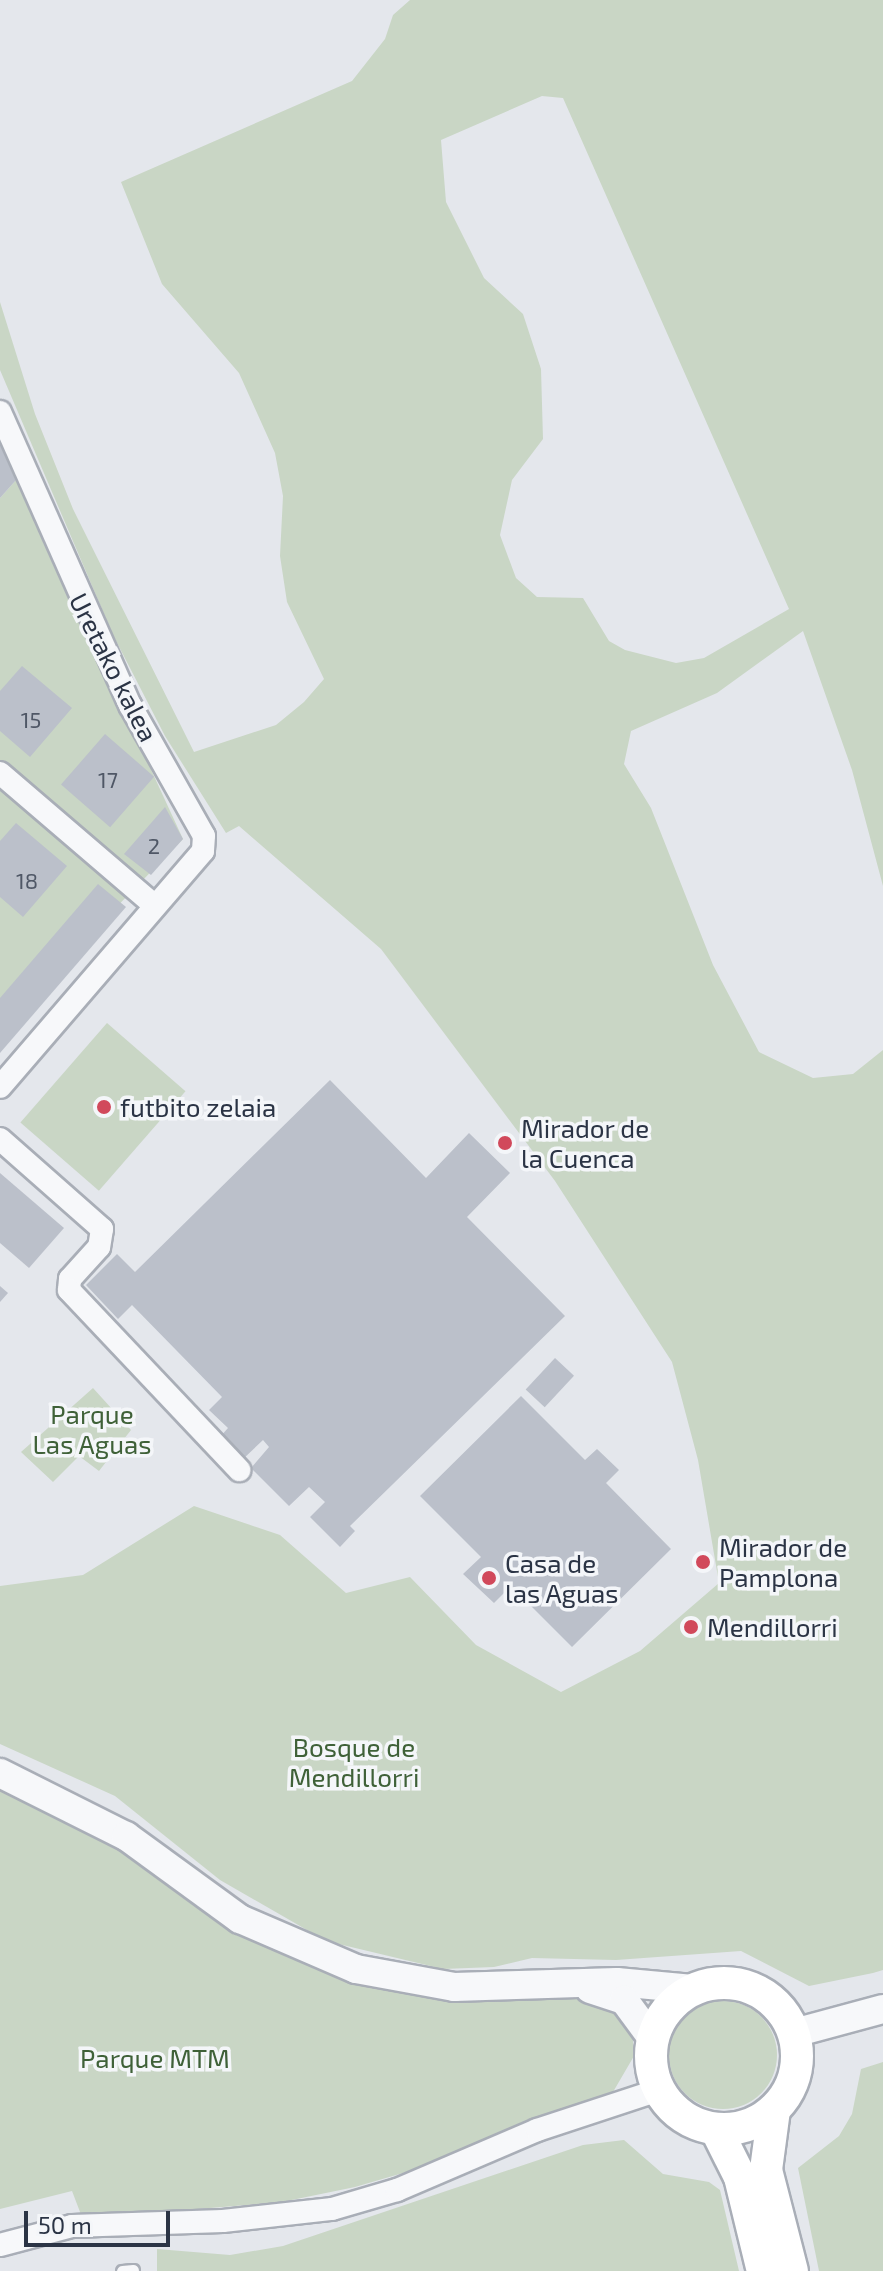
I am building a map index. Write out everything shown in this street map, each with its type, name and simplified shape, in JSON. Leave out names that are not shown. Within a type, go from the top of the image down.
[{"type":"main road","points":[[763,2271],[753,2174],[774,2110],[796,2075],[794,2033],[783,2011],[753,1989],[717,1982],[693,1989],[660,2018],[652,2038],[652,2073],[659,2090],[683,2116],[716,2129],[737,2129],[774,2110]]},
{"type":"main road","points":[[716,2129],[753,2174],[792,2271]]},
{"type":"street","name":"Uretako kalea","points":[[0,412],[130,705],[204,836],[203,851],[0,1087]]},
{"type":"street","points":[[0,773],[155,906]]},
{"type":"street","points":[[0,1139],[102,1229],[99,1247],[70,1279],[69,1290],[239,1470]]},
{"type":"street","points":[[0,1773],[126,1836],[240,1919],[356,1969],[454,1987],[554,1983],[693,1989]]},
{"type":"street","points":[[554,1983],[624,2000],[652,2038]]},
{"type":"street","points":[[794,2033],[883,2009]]},
{"type":"street","points":[[0,2245],[72,2226],[223,2221],[332,2209],[397,2190],[537,2130],[659,2090]]},
{"type":"green space","name":"Bosque de Mendillorri","points":[[410,0],[883,0],[883,886],[852,770],[803,631],[717,693],[631,731],[624,764],[651,808],[713,965],[759,1052],[813,1078],[853,1074],[883,1050],[883,1970],[873,1973],[809,1986],[741,1951],[616,1960],[532,1958],[494,1967],[443,1969],[326,1941],[220,1880],[115,1796],[0,1744],[0,1586],[83,1575],[194,1506],[280,1535],[346,1593],[410,1577],[476,1645],[561,1692],[640,1651],[719,1583],[698,1460],[672,1362],[555,1181],[381,949],[239,826],[226,833],[165,736],[113,635],[0,370],[0,302],[35,414],[73,509],[194,752],[276,725],[304,702],[324,679],[287,602],[280,556],[283,496],[275,453],[239,373],[162,284],[121,182],[352,81],[385,39],[393,15]],"holes":[[[542,96],[563,98],[789,609],[704,658],[676,663],[625,650],[609,641],[583,598],[537,597],[516,578],[500,535],[512,480],[543,439],[541,369],[523,314],[484,278],[446,202],[441,140]]]},
{"type":"green space","points":[[17,479],[183,839],[0,1026],[0,498]]},
{"type":"green space","name":"futbito zelaia","points":[[107,1023],[185,1091],[99,1191],[20,1123]]},
{"type":"green space","name":"Parque Las Aguas","points":[[93,1388],[131,1430],[99,1471],[79,1456],[53,1482],[21,1452]]},
{"type":"green space","name":"Parque MTM","points":[[0,1784],[62,1810],[314,1965],[578,1993],[613,2004],[632,2027],[634,2056],[613,2092],[427,2166],[355,2187],[282,2202],[161,2212],[85,2225],[72,2191],[0,2209]]},
{"type":"green space","points":[[723,2001],[744,2005],[761,2017],[773,2034],[777,2055],[773,2076],[761,2093],[744,2105],[723,2109],[702,2105],[685,2093],[673,2076],[669,2055],[673,2034],[685,2017],[702,2005]]},
{"type":"green space","points":[[883,2062],[883,2271],[819,2271],[798,2168],[839,2136],[852,2114],[861,2069]]},
{"type":"green space","points":[[624,2140],[663,2174],[709,2182],[720,2190],[739,2271],[157,2271],[157,2249],[230,2255],[283,2246],[583,2145]]},
{"type":"building","points":[[0,438],[17,479],[0,498]]},
{"type":"building","points":[[22,666],[72,708],[30,757],[0,731],[0,691]]},
{"type":"building","points":[[105,734],[154,777],[110,827],[61,785]]},
{"type":"building","points":[[165,807],[183,839],[151,875],[124,854]]},
{"type":"building","points":[[16,823],[67,866],[23,917],[0,897],[0,841]]},
{"type":"building","points":[[98,884],[126,907],[0,1053],[0,998]]},
{"type":"building","points":[[330,1080],[426,1178],[469,1133],[510,1173],[467,1217],[565,1316],[350,1526],[355,1531],[340,1547],[310,1517],[325,1502],[309,1487],[289,1506],[251,1468],[269,1447],[263,1440],[242,1460],[220,1437],[228,1428],[209,1410],[222,1397],[132,1305],[118,1319],[86,1285],[117,1254],[135,1272]]},
{"type":"building","points":[[0,1173],[64,1228],[29,1268],[0,1243]]},
{"type":"building","points":[[0,1286],[8,1293],[0,1302]]},
{"type":"building","points":[[555,1358],[574,1376],[545,1407],[526,1389]]},
{"type":"building","points":[[521,1396],[585,1460],[597,1449],[619,1470],[606,1483],[671,1549],[572,1647],[511,1586],[494,1603],[463,1574],[481,1557],[420,1496]]},
{"type":"place","name":"futbito zelaia","points":[[104,1107]]},
{"type":"place","name":"Mirador de la Cuenca","points":[[505,1143]]},
{"type":"place","name":"Mirador de Pamplona","points":[[703,1562]]},
{"type":"place","name":"Casa de las Aguas","points":[[489,1578]]},
{"type":"place","name":"Mendillorri","points":[[691,1627]]}]
